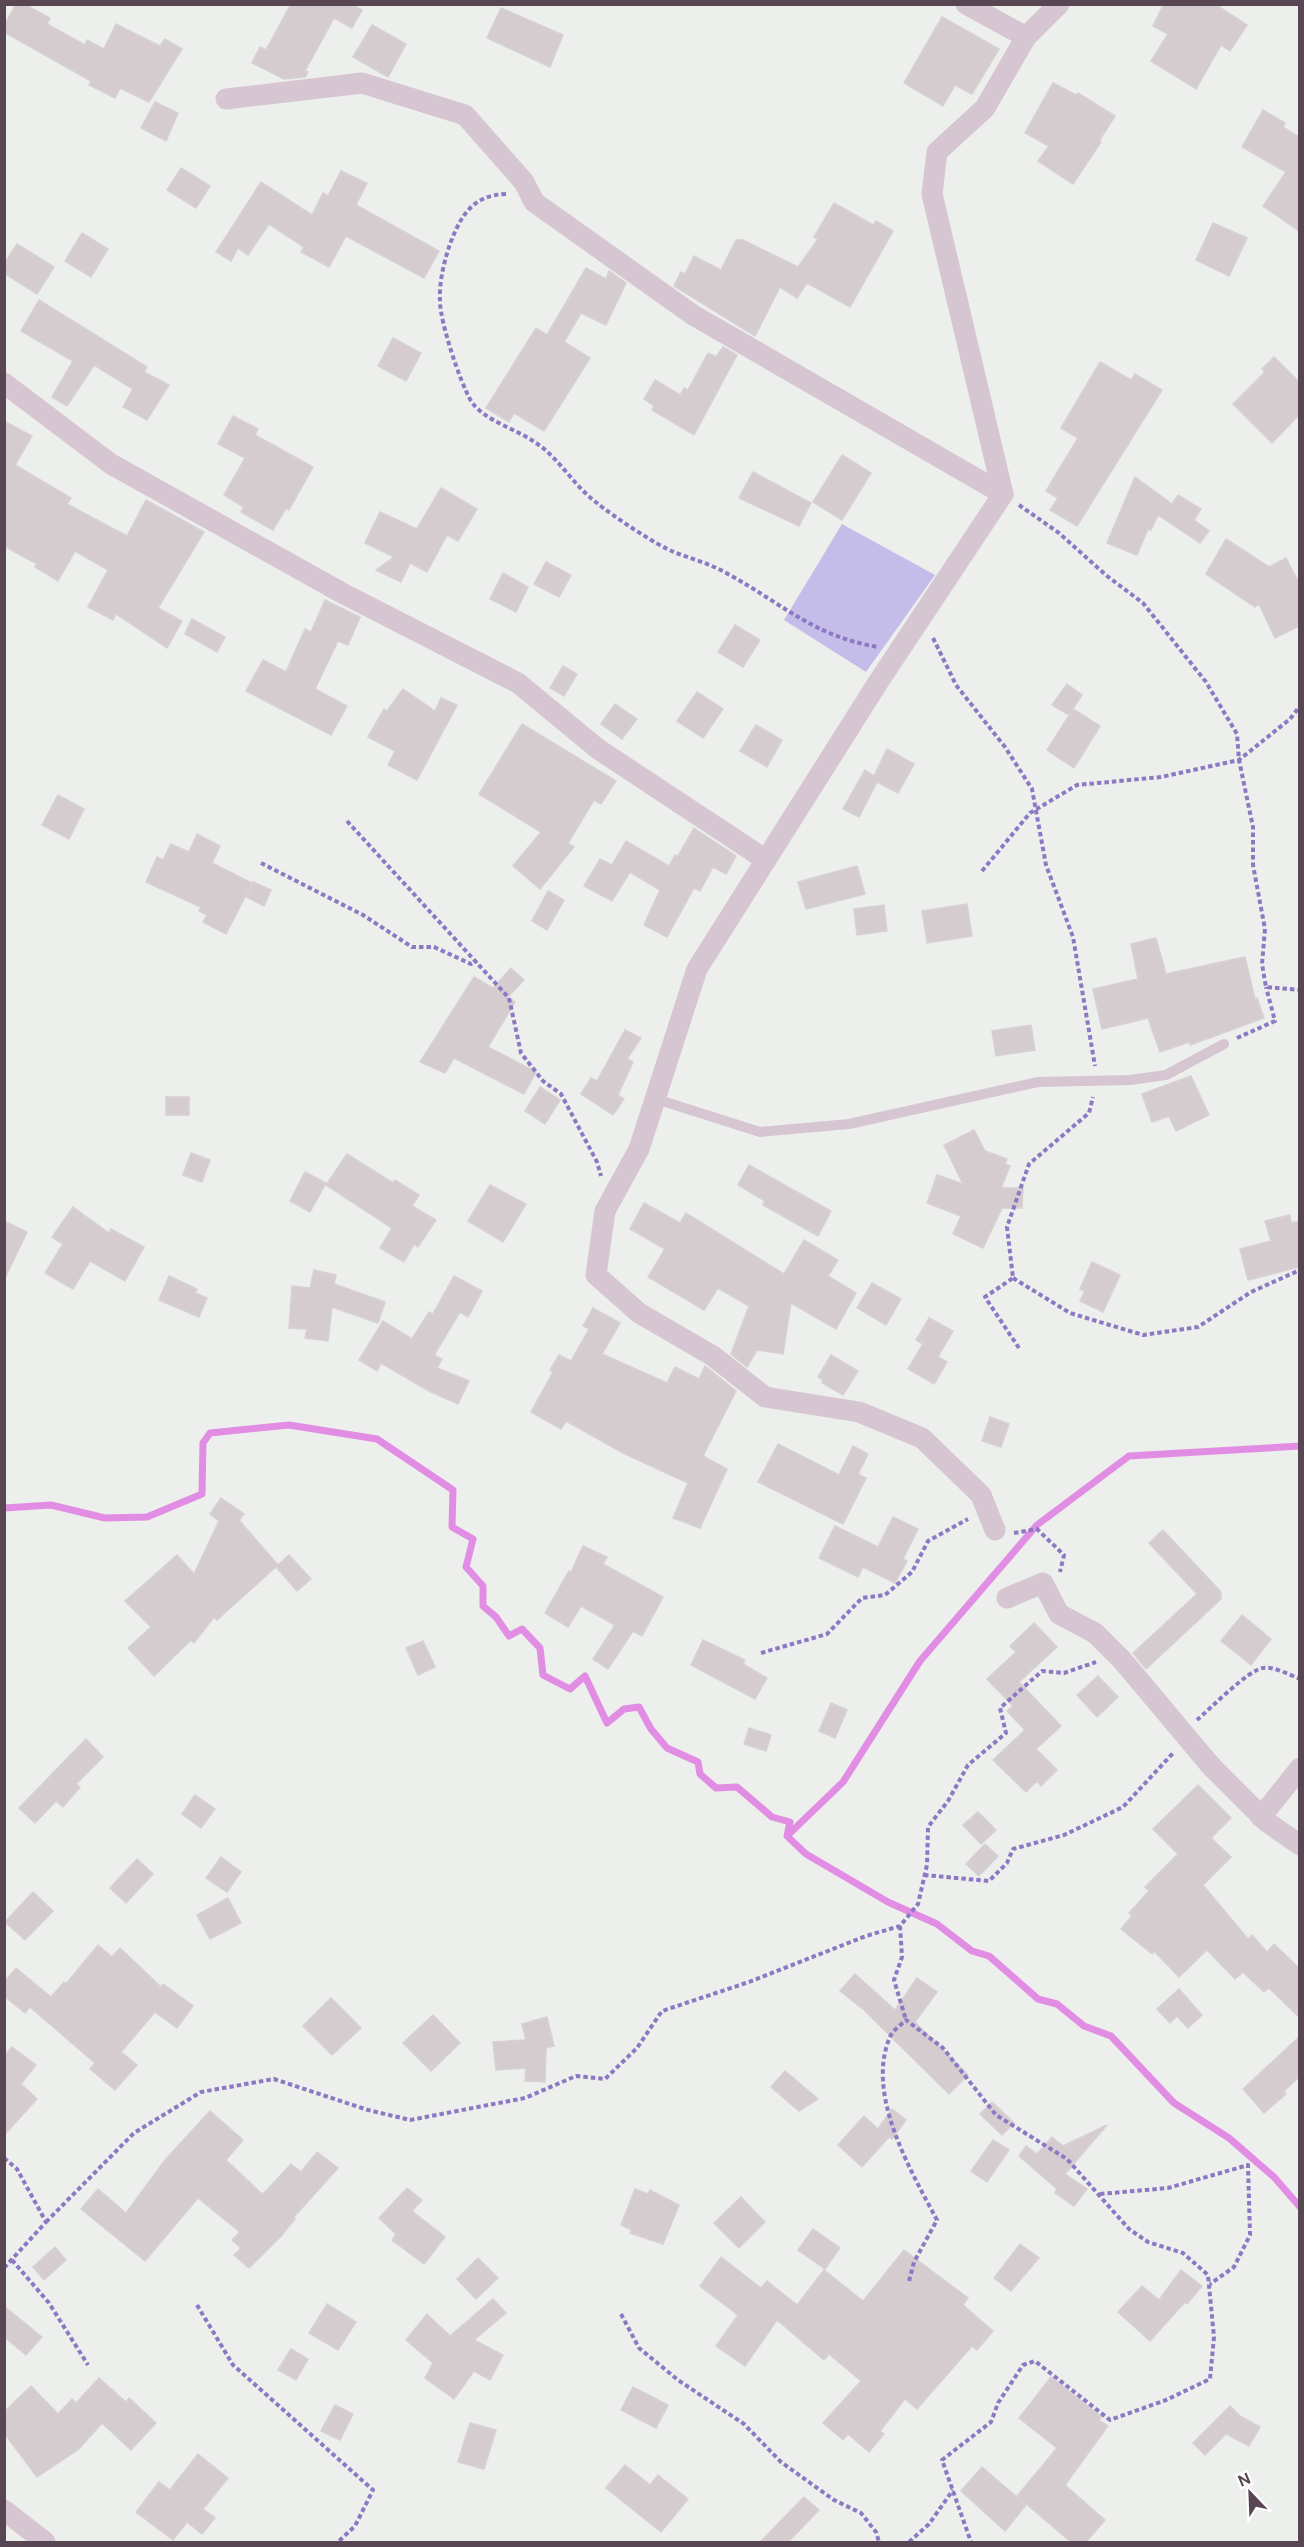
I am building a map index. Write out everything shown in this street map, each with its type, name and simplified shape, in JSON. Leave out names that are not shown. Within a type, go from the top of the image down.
[{"type":"street","points":[[966,4],[1026,37]]},
{"type":"street","points":[[995,1530],[981,1494],[921,1438],[859,1412],[765,1397],[713,1356],[639,1313],[596,1275],[605,1211],[639,1149],[697,969],[900,650],[1003,494],[932,194],[937,152],[985,108],[1026,37],[1059,4]]},
{"type":"street","points":[[226,99],[362,83],[465,115],[524,182],[534,202],[693,315],[1003,494]]},
{"type":"street","points":[[4,383],[111,464],[344,594],[518,683],[598,749],[766,860]]},
{"type":"street","points":[[1007,1598],[1043,1583],[1059,1614],[1095,1633],[1117,1655],[1185,1735],[1262,1816],[1299,1845]]},
{"type":"street","points":[[1262,1816],[1299,1768]]},
{"type":"street","points":[[4,2510],[45,2542]]},
{"type":"lane","points":[[656,1099],[760,1132],[849,1124],[1038,1082],[1130,1080],[1166,1075],[1224,1044]]},
{"type":"path","points":[[534,202],[520,194],[493,195],[471,204],[456,229],[443,263],[440,303],[461,379],[472,403],[492,418],[537,443],[597,504],[672,552],[691,557],[728,574],[814,628],[859,643],[900,650]]},
{"type":"path","points":[[1003,494],[1059,533],[1107,576],[1143,603],[1206,682],[1237,734],[1239,760],[1253,827],[1253,865],[1265,929],[1262,964],[1275,1021],[1224,1044]]},
{"type":"path","points":[[923,615],[956,685],[1005,747],[1032,789],[1037,809]]},
{"type":"path","points":[[982,871],[1030,813],[1077,785],[1161,777],[1239,760],[1290,719],[1299,706]]},
{"type":"path","points":[[347,821],[509,998],[520,1053],[543,1081],[561,1094],[597,1161],[609,1203]]},
{"type":"path","points":[[261,863],[363,915],[412,947],[434,947],[471,964],[477,961]]},
{"type":"path","points":[[1266,987],[1299,990]]},
{"type":"path","points":[[1013,1278],[1070,1313],[1143,1335],[1198,1327],[1251,1292],[1299,1270]]},
{"type":"path","points":[[761,1653],[826,1634],[862,1598],[885,1595],[912,1572],[928,1541],[970,1518],[1004,1534],[1037,1529],[1064,1556],[1062,1571],[1043,1583]]},
{"type":"path","points":[[4,2268],[134,2133],[201,2092],[274,2079],[368,2110],[410,2120],[525,2098],[576,2076],[605,2079],[637,2048],[662,2011],[749,1982],[866,1936],[900,1926],[918,1904],[927,1865],[928,1827],[948,1801],[968,1765],[1006,1733],[1000,1708],[1042,1671],[1064,1673],[1117,1655]]},
{"type":"path","points":[[924,1875],[989,1881],[1007,1863],[1013,1849],[1064,1835],[1123,1807],[1185,1735],[1240,1684],[1248,1673],[1265,1667],[1299,1678]]},
{"type":"path","points":[[900,1926],[902,1957],[894,1980],[906,2020],[943,2048],[996,2115],[1067,2159],[1129,2229],[1148,2242],[1183,2253],[1208,2275],[1214,2337],[1210,2379],[1166,2400],[1110,2420],[1035,2361],[1023,2365],[998,2403],[991,2422],[942,2460],[971,2542]]},
{"type":"path","points":[[906,2020],[890,2035],[884,2082],[893,2136],[937,2220],[914,2262],[909,2281]]},
{"type":"path","points":[[4,2158],[17,2169],[46,2222]]},
{"type":"path","points":[[1100,2194],[1168,2188],[1248,2165],[1250,2235],[1234,2267],[1209,2284]]},
{"type":"path","points":[[12,2260],[50,2303],[88,2365]]},
{"type":"path","points":[[196,2305],[233,2366],[373,2490],[355,2526],[338,2542]]},
{"type":"path","points":[[621,2314],[639,2348],[678,2380],[744,2424],[781,2462],[834,2500],[861,2513],[876,2532],[879,2542]]},
{"type":"path","points":[[909,2542],[929,2524],[954,2490]]},
{"type":"shaded area","points":[[842,524],[935,575],[866,672],[784,620]]},
{"type":"building","points":[[16,4],[24,4],[50,18],[47,24],[85,45],[87,40],[104,49],[116,24],[160,46],[165,39],[182,49],[149,102],[120,88],[115,98],[89,85],[91,81],[4,32],[4,26]]},
{"type":"building","points":[[291,4],[351,4],[362,10],[352,28],[334,18],[305,71],[308,72],[305,77],[284,79],[252,63],[260,47],[266,50]]},
{"type":"building","points":[[1164,4],[1215,4],[1247,25],[1230,51],[1221,45],[1196,89],[1151,61],[1168,34],[1153,26]]},
{"type":"building","points":[[501,8],[563,35],[550,67],[487,38]]},
{"type":"building","points":[[942,17],[999,49],[972,94],[955,85],[943,106],[904,83]]},
{"type":"building","points":[[372,25],[406,44],[388,77],[353,57]]},
{"type":"building","points":[[1053,83],[1076,95],[1078,93],[1115,116],[1073,184],[1038,161],[1049,146],[1025,133]]},
{"type":"building","points":[[155,102],[178,113],[166,141],[141,128]]},
{"type":"building","points":[[1263,110],[1285,123],[1283,127],[1299,137],[1299,231],[1263,206],[1286,172],[1242,147]]},
{"type":"building","points":[[181,168],[210,186],[196,208],[167,190]]},
{"type":"building","points":[[341,171],[367,183],[356,205],[439,251],[424,278],[346,236],[329,267],[301,252],[304,247],[269,224],[248,255],[238,248],[231,261],[216,252],[261,182],[312,215],[323,193],[328,196]]},
{"type":"building","points":[[834,203],[873,225],[876,221],[893,231],[850,307],[807,283],[797,298],[780,287],[755,336],[674,286],[681,272],[685,274],[694,256],[721,270],[736,240],[743,240],[798,267],[818,239],[814,237]]},
{"type":"building","points":[[1213,223],[1247,238],[1229,276],[1196,260]]},
{"type":"building","points":[[82,233],[108,249],[91,277],[65,261]]},
{"type":"building","points":[[17,244],[54,267],[37,294],[4,273],[4,264]]},
{"type":"building","points":[[586,268],[606,279],[609,271],[626,283],[606,325],[581,313],[564,342],[590,358],[544,431],[514,413],[509,422],[486,408],[536,328],[547,335]]},
{"type":"building","points":[[39,300],[147,367],[144,372],[169,385],[147,420],[123,407],[133,389],[94,365],[67,406],[52,397],[73,361],[21,331]]},
{"type":"building","points":[[393,338],[421,353],[406,381],[378,366]]},
{"type":"building","points":[[723,347],[737,355],[694,435],[652,410],[654,406],[644,399],[655,380],[680,395],[684,388],[688,390],[708,353],[716,357]]},
{"type":"building","points":[[1274,357],[1299,382],[1299,415],[1272,443],[1233,404],[1265,372],[1262,369]]},
{"type":"building","points":[[1100,362],[1131,380],[1135,374],[1162,390],[1077,526],[1050,510],[1058,498],[1046,491],[1078,438],[1061,428]]},
{"type":"building","points":[[233,416],[258,429],[255,435],[313,467],[289,510],[286,508],[273,530],[241,512],[244,507],[224,495],[245,458],[218,444]]},
{"type":"building","points":[[4,421],[32,436],[15,465],[71,498],[67,504],[127,536],[146,500],[204,532],[158,608],[182,621],[167,648],[116,614],[113,620],[88,607],[108,570],[75,551],[58,581],[35,567],[37,564],[4,546]]},
{"type":"building","points":[[842,455],[871,473],[842,520],[813,502]]},
{"type":"building","points":[[753,472],[811,503],[799,526],[739,498]]},
{"type":"building","points":[[1135,477],[1172,504],[1178,495],[1201,509],[1194,520],[1209,531],[1200,543],[1158,515],[1151,530],[1148,529],[1137,555],[1107,543]]},
{"type":"building","points":[[441,488],[477,509],[458,541],[447,535],[427,572],[410,563],[401,582],[376,570],[394,557],[365,543],[380,512],[417,529]]},
{"type":"building","points":[[1226,539],[1269,567],[1286,558],[1299,583],[1299,626],[1275,638],[1259,604],[1255,607],[1206,574]]},
{"type":"building","points":[[546,562],[571,575],[559,597],[534,584]]},
{"type":"building","points":[[503,573],[528,587],[516,612],[490,599]]},
{"type":"building","points":[[325,600],[360,617],[348,645],[338,641],[315,689],[347,706],[331,735],[246,691],[263,660],[286,672],[305,629],[311,632]]},
{"type":"building","points":[[192,619],[225,637],[217,652],[185,634]]},
{"type":"building","points":[[735,625],[760,640],[743,667],[718,652]]},
{"type":"building","points":[[563,666],[577,674],[564,696],[550,688]]},
{"type":"building","points":[[1067,684],[1082,695],[1069,715],[1052,705]]},
{"type":"building","points":[[403,689],[435,711],[441,698],[457,705],[417,780],[388,765],[395,751],[368,737],[384,709],[387,711]]},
{"type":"building","points":[[697,692],[723,709],[703,738],[677,721]]},
{"type":"building","points":[[615,704],[637,719],[622,739],[601,724]]},
{"type":"building","points":[[1073,709],[1100,726],[1074,768],[1047,750]]},
{"type":"building","points":[[522,724],[616,781],[601,804],[594,800],[568,843],[574,847],[540,889],[513,866],[541,832],[479,794]]},
{"type":"building","points":[[756,725],[782,740],[767,767],[740,751]]},
{"type":"building","points":[[887,749],[914,764],[898,793],[877,782],[859,817],[843,809],[865,770],[874,776]]},
{"type":"building","points":[[58,795],[84,809],[69,839],[42,825]]},
{"type":"building","points":[[694,828],[736,856],[726,874],[713,867],[700,891],[694,888],[667,937],[644,925],[660,890],[630,872],[612,901],[584,886],[600,859],[612,865],[626,841],[669,866],[675,855],[678,856]]},
{"type":"building","points":[[197,834],[220,846],[212,863],[252,883],[226,934],[203,922],[207,915],[199,911],[201,907],[146,882],[157,857],[163,860],[171,844],[189,852]]},
{"type":"building","points":[[857,866],[865,894],[806,909],[798,882]]},
{"type":"building","points":[[253,882],[271,890],[264,906],[246,897]]},
{"type":"building","points":[[548,891],[564,900],[547,930],[532,921]]},
{"type":"building","points":[[967,904],[972,936],[927,943],[922,911]]},
{"type":"building","points":[[884,905],[887,931],[857,935],[854,909]]},
{"type":"building","points":[[1156,938],[1166,974],[1245,957],[1255,999],[1257,998],[1264,1018],[1190,1045],[1189,1042],[1160,1052],[1148,1018],[1102,1029],[1093,989],[1138,979],[1131,944]]},
{"type":"building","points":[[511,968],[524,980],[508,997],[515,1002],[488,1047],[536,1072],[524,1094],[454,1058],[445,1073],[420,1062],[474,977],[493,988]]},
{"type":"building","points":[[1031,1025],[1035,1050],[996,1056],[992,1031]]},
{"type":"building","points":[[625,1030],[641,1038],[627,1059],[633,1062],[618,1095],[624,1099],[613,1115],[581,1094],[591,1078],[597,1081]]},
{"type":"building","points":[[1191,1076],[1209,1115],[1176,1131],[1169,1116],[1152,1122],[1142,1094]]},
{"type":"building","points":[[540,1087],[560,1100],[545,1124],[525,1111]]},
{"type":"building","points":[[166,1097],[189,1097],[189,1115],[166,1115]]},
{"type":"building","points":[[974,1130],[985,1151],[1007,1159],[1005,1164],[1010,1166],[1001,1188],[1023,1188],[1022,1208],[1002,1208],[983,1248],[953,1234],[961,1216],[927,1203],[937,1175],[963,1184],[944,1145]]},
{"type":"building","points":[[191,1153],[210,1160],[202,1182],[183,1175]]},
{"type":"building","points":[[347,1154],[393,1183],[395,1180],[419,1195],[412,1206],[436,1220],[418,1247],[414,1244],[404,1262],[380,1248],[392,1228],[326,1185]]},
{"type":"building","points":[[749,1165],[831,1211],[818,1236],[763,1205],[765,1201],[738,1185]]},
{"type":"building","points":[[305,1172],[326,1183],[310,1212],[290,1201]]},
{"type":"building","points":[[490,1185],[526,1204],[503,1242],[468,1221]]},
{"type":"building","points":[[644,1203],[680,1223],[686,1213],[784,1274],[804,1240],[838,1260],[828,1276],[856,1293],[836,1329],[791,1303],[783,1354],[757,1350],[747,1367],[731,1354],[749,1306],[718,1288],[704,1310],[648,1277],[665,1249],[630,1229]]},
{"type":"building","points":[[73,1207],[109,1233],[111,1229],[144,1247],[125,1281],[90,1261],[73,1289],[45,1273],[63,1244],[52,1237]]},
{"type":"building","points":[[1290,1215],[1291,1223],[1299,1221],[1299,1267],[1248,1280],[1240,1249],[1271,1241],[1265,1221]]},
{"type":"building","points":[[4,1221],[27,1232],[4,1280]]},
{"type":"building","points":[[1092,1262],[1120,1275],[1103,1312],[1080,1301],[1085,1291],[1080,1289]]},
{"type":"building","points":[[314,1270],[336,1275],[334,1284],[385,1302],[378,1323],[332,1307],[328,1341],[305,1338],[307,1329],[289,1328],[292,1286],[310,1288]]},
{"type":"building","points":[[169,1276],[197,1289],[195,1293],[207,1298],[199,1317],[159,1300]]},
{"type":"building","points":[[454,1276],[482,1291],[468,1317],[460,1312],[434,1355],[442,1359],[437,1368],[469,1381],[458,1404],[429,1391],[381,1363],[377,1371],[359,1360],[383,1321],[412,1339],[429,1312],[433,1314]]},
{"type":"building","points":[[872,1283],[901,1299],[886,1325],[857,1308]]},
{"type":"building","points":[[593,1308],[620,1323],[602,1354],[667,1383],[675,1367],[699,1379],[705,1366],[736,1391],[703,1456],[727,1469],[700,1528],[673,1518],[688,1483],[623,1453],[566,1421],[561,1429],[531,1412],[553,1372],[550,1370],[559,1355],[571,1361],[589,1329],[583,1326]]},
{"type":"building","points":[[929,1318],[953,1331],[938,1357],[947,1362],[934,1384],[908,1369],[923,1344],[916,1340]]},
{"type":"building","points":[[831,1355],[858,1371],[843,1395],[822,1383],[823,1380],[818,1377]]},
{"type":"building","points":[[990,1417],[1009,1424],[1001,1447],[982,1441]]},
{"type":"building","points":[[778,1444],[839,1475],[853,1446],[868,1454],[858,1474],[866,1478],[843,1524],[758,1482]]},
{"type":"building","points":[[221,1498],[244,1514],[239,1520],[278,1565],[217,1620],[214,1617],[194,1643],[191,1640],[154,1676],[128,1648],[151,1627],[125,1601],[177,1555],[194,1574],[219,1521],[210,1514]]},
{"type":"building","points":[[893,1517],[918,1529],[903,1559],[907,1561],[895,1583],[863,1567],[858,1577],[819,1558],[835,1526],[878,1547]]},
{"type":"building","points":[[1163,1530],[1221,1592],[1221,1599],[1146,1669],[1133,1653],[1197,1594],[1149,1543]]},
{"type":"building","points":[[583,1546],[607,1557],[603,1564],[663,1597],[642,1636],[633,1631],[608,1669],[593,1659],[615,1625],[581,1606],[568,1627],[545,1613],[569,1571],[571,1572]]},
{"type":"building","points":[[289,1555],[311,1579],[297,1591],[276,1567]]},
{"type":"building","points":[[1242,1615],[1271,1639],[1251,1665],[1221,1641]]},
{"type":"building","points":[[1034,1623],[1057,1647],[1019,1682],[1061,1726],[1036,1749],[1057,1770],[1041,1786],[1037,1781],[1026,1792],[993,1760],[1025,1730],[1007,1711],[1013,1706],[987,1679],[1016,1652],[1010,1646]]},
{"type":"building","points":[[703,1640],[745,1660],[743,1664],[767,1678],[755,1699],[691,1665]]},
{"type":"building","points":[[423,1641],[435,1667],[418,1675],[406,1648]]},
{"type":"building","points":[[1098,1676],[1118,1697],[1097,1717],[1077,1695]]},
{"type":"building","points":[[831,1703],[847,1710],[835,1738],[819,1731]]},
{"type":"building","points":[[749,1728],[771,1735],[766,1751],[744,1744]]},
{"type":"building","points":[[86,1739],[103,1757],[76,1784],[80,1787],[63,1807],[56,1801],[35,1823],[19,1808]]},
{"type":"building","points":[[1198,1785],[1231,1818],[1211,1838],[1231,1857],[1203,1885],[1248,1939],[1252,1935],[1267,1952],[1274,1944],[1299,1968],[1299,2017],[1269,1988],[1264,1992],[1243,1972],[1235,1979],[1207,1950],[1179,1977],[1154,1951],[1152,1954],[1121,1929],[1132,1916],[1129,1913],[1149,1891],[1145,1887],[1178,1854],[1153,1829]]},
{"type":"building","points":[[195,1795],[215,1809],[201,1828],[182,1814]]},
{"type":"building","points":[[978,1812],[996,1830],[981,1844],[963,1825]]},
{"type":"building","points":[[985,1844],[998,1856],[979,1876],[966,1864]]},
{"type":"building","points":[[221,1857],[241,1872],[227,1892],[206,1878]]},
{"type":"building","points":[[137,1859],[153,1874],[126,1903],[110,1888]]},
{"type":"building","points":[[33,1892],[53,1911],[25,1940],[5,1922]]},
{"type":"building","points":[[228,1898],[241,1923],[210,1939],[197,1915]]},
{"type":"building","points":[[98,1945],[112,1957],[120,1948],[161,1987],[163,1984],[193,2006],[177,2028],[155,2012],[121,2052],[137,2065],[115,2090],[90,2069],[95,2063],[30,2007],[25,2013],[4,1996],[4,1982],[16,1968],[51,1997],[64,1982],[66,1984]]},
{"type":"building","points":[[855,1974],[895,2010],[917,1978],[937,1992],[915,2022],[968,2075],[949,2094],[864,2010],[840,1991]]},
{"type":"building","points":[[1179,1989],[1202,2015],[1188,2028],[1177,2016],[1170,2023],[1157,2009]]},
{"type":"building","points":[[331,1998],[361,2028],[332,2055],[303,2026]]},
{"type":"building","points":[[433,2015],[460,2043],[431,2071],[403,2043]]},
{"type":"building","points":[[547,2017],[554,2046],[546,2048],[545,2082],[525,2081],[526,2068],[496,2070],[493,2042],[526,2040],[522,2024]]},
{"type":"building","points":[[1299,2037],[1299,2077],[1284,2091],[1286,2094],[1264,2113],[1243,2089]]},
{"type":"building","points":[[12,2047],[36,2065],[21,2084],[37,2099],[4,2135],[4,2056]]},
{"type":"building","points":[[785,2071],[818,2099],[799,2111],[771,2087]]},
{"type":"building","points":[[992,2102],[1014,2123],[1002,2135],[980,2114]]},
{"type":"building","points":[[892,2109],[906,2120],[892,2139],[884,2134],[888,2138],[862,2167],[838,2145],[864,2116],[878,2129]]},
{"type":"building","points":[[210,2111],[243,2140],[226,2160],[261,2193],[264,2193],[291,2164],[301,2172],[317,2152],[338,2168],[293,2218],[295,2219],[282,2235],[249,2268],[234,2255],[241,2248],[232,2240],[240,2232],[198,2198],[145,2261],[81,2209],[98,2189],[126,2213],[165,2160]]},
{"type":"building","points":[[1107,2125],[1065,2174],[1087,2189],[1074,2206],[1055,2193],[1057,2189],[1019,2156],[1026,2146],[1037,2154],[1052,2137],[1063,2146]]},
{"type":"building","points":[[993,2140],[1009,2150],[987,2182],[971,2171]]},
{"type":"building","points":[[407,2188],[422,2200],[412,2211],[445,2237],[424,2264],[392,2240],[396,2234],[379,2218]]},
{"type":"building","points":[[635,2189],[648,2194],[650,2190],[679,2205],[663,2244],[630,2233],[632,2230],[621,2225]]},
{"type":"building","points":[[741,2197],[765,2222],[739,2248],[714,2223]]},
{"type":"building","points":[[813,2229],[840,2248],[825,2269],[798,2250]]},
{"type":"building","points":[[1020,2244],[1039,2258],[1011,2291],[994,2278]]},
{"type":"building","points":[[55,2247],[66,2260],[44,2280],[33,2267]]},
{"type":"building","points":[[904,2250],[968,2298],[963,2305],[993,2331],[977,2350],[972,2346],[917,2409],[905,2399],[880,2431],[884,2434],[869,2452],[848,2434],[843,2440],[823,2423],[861,2381],[829,2354],[824,2360],[777,2320],[745,2366],[716,2346],[738,2315],[700,2286],[721,2257],[761,2288],[767,2281],[797,2305],[824,2270],[863,2301]]},
{"type":"building","points":[[478,2258],[498,2278],[476,2299],[457,2279]]},
{"type":"building","points":[[1181,2270],[1202,2286],[1150,2341],[1118,2312],[1142,2286],[1159,2300]]},
{"type":"building","points":[[493,2299],[506,2313],[474,2340],[503,2355],[490,2380],[474,2371],[454,2399],[425,2378],[433,2363],[406,2340],[427,2314],[450,2336]]},
{"type":"building","points":[[327,2304],[356,2322],[338,2350],[309,2333]]},
{"type":"building","points":[[4,2306],[42,2337],[26,2355],[4,2337]]},
{"type":"building","points":[[291,2349],[308,2359],[296,2380],[278,2370]]},
{"type":"building","points":[[1051,2377],[1102,2417],[1099,2420],[1108,2426],[1065,2485],[1105,2520],[1086,2542],[1071,2542],[1017,2496],[1057,2448],[1019,2418]]},
{"type":"building","points":[[99,2378],[126,2402],[129,2398],[156,2423],[131,2450],[102,2423],[79,2449],[37,2477],[4,2433],[4,2412],[31,2386],[58,2414],[72,2399],[76,2403]]},
{"type":"building","points":[[633,2387],[668,2405],[656,2428],[621,2410]]},
{"type":"building","points":[[335,2405],[353,2414],[340,2440],[321,2431]]},
{"type":"building","points":[[1230,2406],[1240,2416],[1260,2427],[1249,2446],[1226,2434],[1205,2455],[1193,2443]]},
{"type":"building","points":[[470,2423],[496,2430],[484,2469],[458,2462]]},
{"type":"building","points":[[198,2454],[228,2478],[203,2509],[215,2518],[202,2534],[187,2522],[173,2540],[136,2512],[159,2482],[170,2490]]},
{"type":"building","points":[[625,2465],[650,2485],[658,2475],[688,2499],[661,2532],[606,2488]]},
{"type":"building","points":[[982,2467],[1026,2505],[1005,2531],[961,2491]]},
{"type":"building","points":[[804,2497],[819,2510],[788,2542],[760,2542]]},
{"type":"waterway","points":[[4,1508],[51,1505],[105,1518],[147,1517],[202,1494],[203,1443],[210,1433],[289,1425],[377,1439],[453,1490],[452,1527],[473,1539],[466,1567],[483,1586],[483,1606],[496,1617],[509,1636],[522,1629],[540,1648],[543,1675],[570,1689],[585,1676],[607,1723],[624,1709],[639,1707],[651,1729],[667,1748],[698,1762],[700,1774],[716,1788],[737,1787],[772,1817],[790,1822],[787,1836],[806,1854],[888,1902],[937,1924],[972,1951],[989,1956],[1038,1999],[1057,2004],[1084,2026],[1111,2036],[1174,2103],[1229,2138],[1274,2177],[1300,2207]]},
{"type":"waterway","points":[[788,1835],[843,1782],[920,1661],[1037,1525],[1129,1456],[1300,1446]]}]
